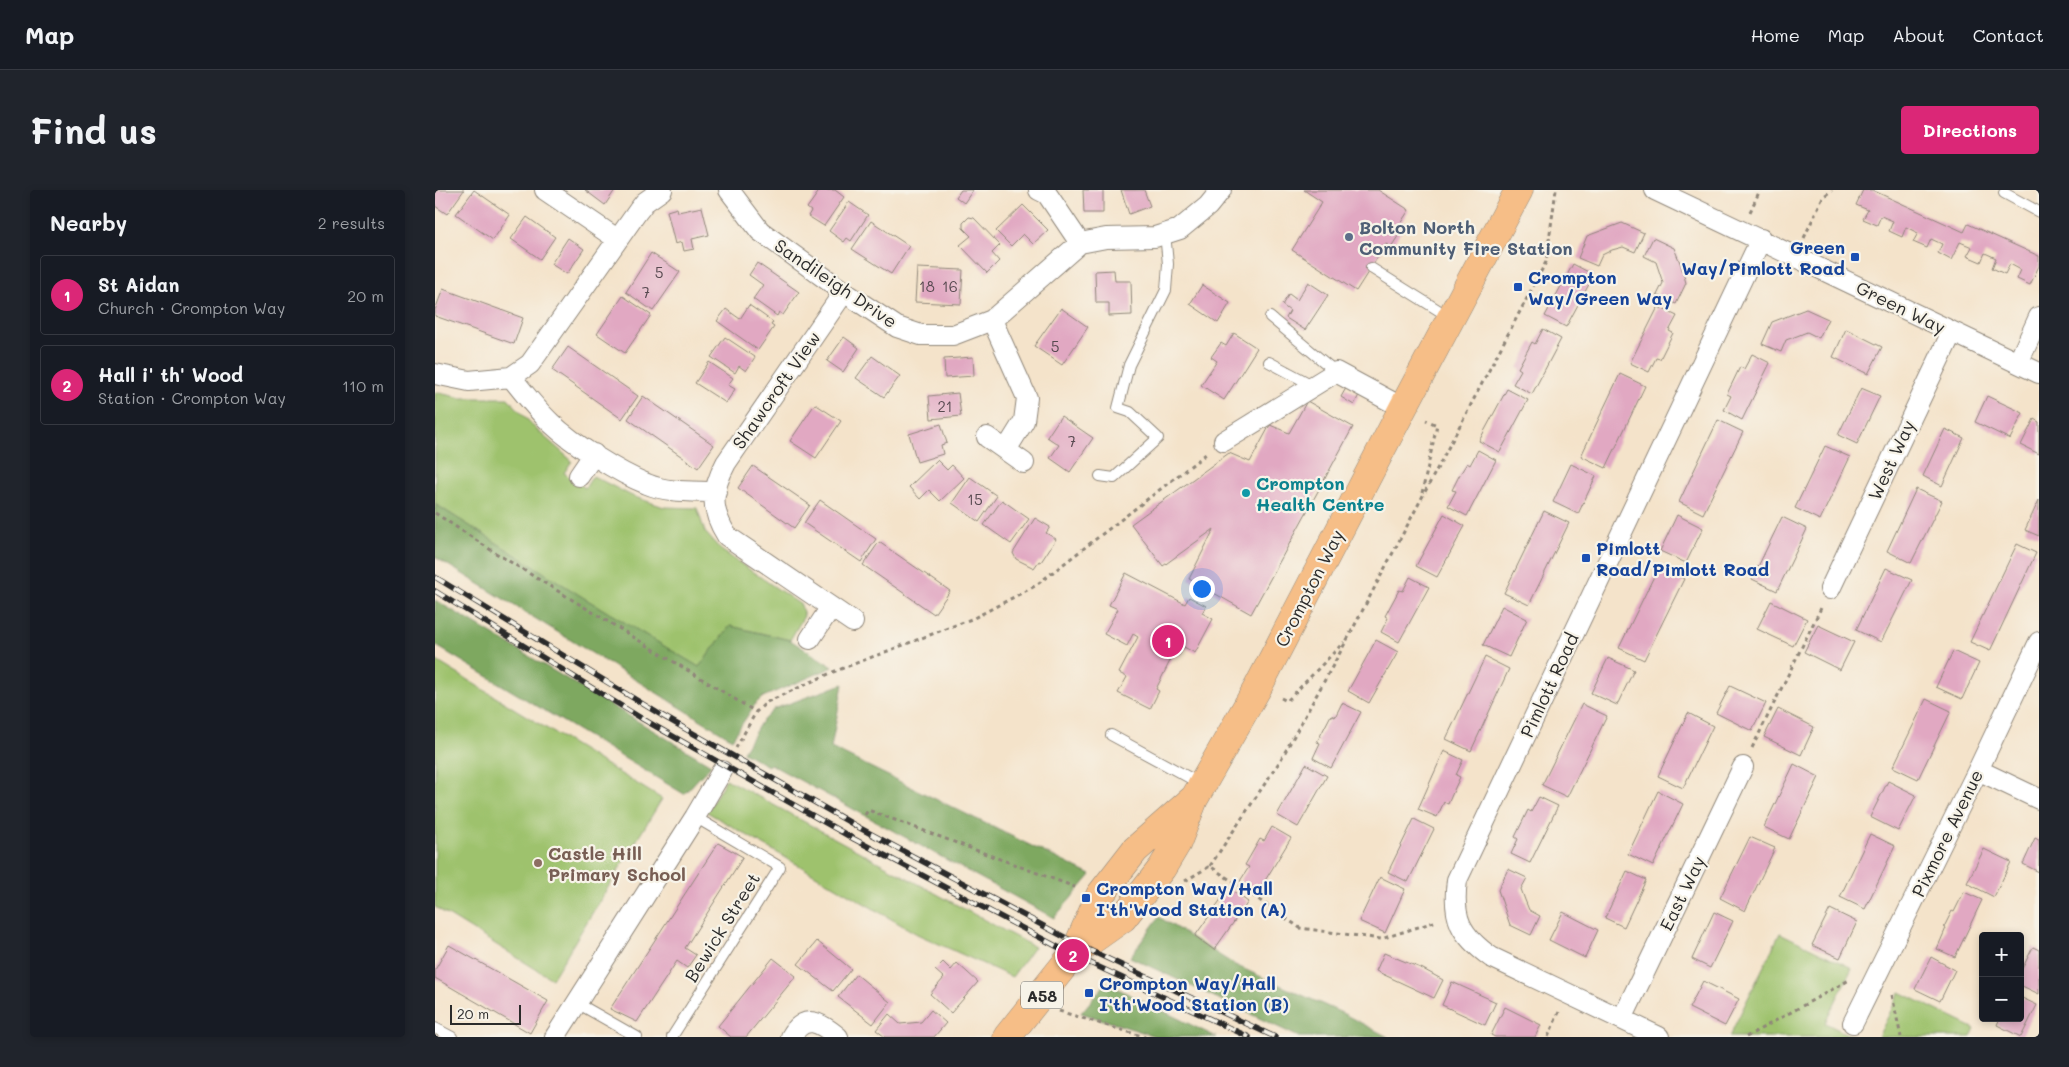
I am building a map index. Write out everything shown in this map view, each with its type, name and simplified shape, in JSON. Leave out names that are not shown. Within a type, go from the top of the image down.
[{"type":"highway","name":"Crompton Way","points":[[1007,1037],[1075,952],[1100,895],[1135,850],[1198,792],[1258,687],[1519,190]]},
{"type":"street","points":[[545,190],[617,239]]},
{"type":"street","points":[[435,374],[469,381],[511,377],[530,364],[645,202],[663,190]]},
{"type":"street","name":"Sandileigh Drive","points":[[729,190],[760,231],[844,292],[897,327],[921,335],[953,335],[992,320],[1080,243]]},
{"type":"street","points":[[1039,190],[1047,194],[1080,243],[1107,238],[1155,237],[1180,229],[1209,206],[1221,190]]},
{"type":"street","name":"Green Way","points":[[1655,190],[1795,255],[2039,373]]},
{"type":"street","name":"Pimlott Road","points":[[1659,1037],[1491,957],[1476,947],[1464,934],[1457,915],[1455,896],[1457,880],[1761,240]]},
{"type":"street","name":"Shawcroft View","points":[[844,292],[726,463],[719,477],[713,508],[718,522],[727,536],[853,622]]},
{"type":"street","points":[[2018,363],[2039,317]]},
{"type":"street","points":[[992,320],[1027,398],[1024,421],[1006,450]]},
{"type":"street","name":"West Way","points":[[1830,589],[1952,332]]},
{"type":"street","points":[[1223,441],[1336,372],[1403,408]]},
{"type":"street","points":[[511,377],[552,424],[594,454],[648,485],[674,490],[715,492]]},
{"type":"street","points":[[987,437],[1024,463]]},
{"type":"street","points":[[579,476],[594,454]]},
{"type":"street","points":[[811,639],[831,607]]},
{"type":"street","name":"Pixmore Avenue","points":[[1853,1022],[2039,642]]},
{"type":"street","name":"East Way","points":[[1622,1019],[1743,767]]},
{"type":"street","points":[[1978,770],[2039,799]]},
{"type":"street","points":[[555,1037],[695,817],[722,771]]},
{"type":"street","points":[[791,1037],[795,1029],[801,1024],[809,1022],[822,1024],[837,1037]]},
{"type":"lane","points":[[2004,193],[2039,212]]},
{"type":"lane","points":[[1100,476],[1114,478],[1158,438],[1130,412],[1118,408],[1129,365],[1166,290],[1168,264],[1165,233]]},
{"type":"lane","points":[[1371,268],[1451,318]]},
{"type":"lane","points":[[1271,317],[1336,372]]},
{"type":"lane","points":[[1269,362],[1314,386]]},
{"type":"lane","points":[[1111,735],[1198,792]]},
{"type":"lane","name":"Bewick Street","points":[[672,1037],[780,867],[695,817]]},
{"type":"lane","points":[[577,1003],[637,1037]]},
{"type":"lane","points":[[435,1028],[452,1037]]},
{"type":"path","points":[[1181,883],[1210,866],[1280,761],[1347,638],[1546,262],[1556,190]]},
{"type":"path","points":[[1795,255],[1823,197],[1832,190]]},
{"type":"path","points":[[1403,408],[1437,425],[1421,499]]},
{"type":"path","points":[[736,748],[756,712],[767,702],[833,672],[974,618],[1035,586],[1223,441]]},
{"type":"path","points":[[435,513],[494,552],[756,712]]},
{"type":"path","points":[[1743,767],[1830,589]]},
{"type":"path","points":[[1258,687],[1287,701],[1347,638]]},
{"type":"path","points":[[865,815],[868,810],[1079,888]]},
{"type":"path","points":[[1210,866],[1300,928],[1381,939],[1457,915]]},
{"type":"path","points":[[1746,1037],[1884,961],[1901,1037]]},
{"type":"path","points":[[1035,1003],[1145,1037]]},
{"type":"green space","points":[[435,392],[461,398],[508,398],[537,430],[572,461],[564,473],[585,488],[593,476],[632,496],[664,507],[697,508],[705,532],[721,550],[801,605],[804,616],[790,640],[730,626],[699,667],[584,598],[435,504]]},
{"type":"green space","points":[[435,504],[584,598],[699,667],[730,626],[790,640],[833,667],[763,697],[756,703],[732,739],[435,557]]},
{"type":"green space","points":[[435,600],[711,765],[684,794],[435,645]]},
{"type":"green space","name":"Castle Hill Primary School","points":[[435,660],[662,799],[552,979],[435,907]]},
{"type":"green space","points":[[843,684],[831,748],[1091,875],[1054,918],[770,764],[768,766],[743,752],[761,722],[774,709]]},
{"type":"green space","points":[[726,779],[1034,947],[1012,977],[917,934],[707,812]]},
{"type":"green space","points":[[1159,917],[1235,965],[1342,1013],[1388,1037],[1299,1037],[1130,957]]},
{"type":"green space","points":[[1780,933],[1852,968],[1825,1023],[1853,1037],[1729,1037]]},
{"type":"green space","points":[[1106,983],[1216,1037],[1158,1037],[1081,1013]]},
{"type":"green space","points":[[1900,992],[1975,1029],[1971,1037],[1878,1037]]},
{"type":"building","points":[[437,190],[464,190],[447,214],[435,206]]},
{"type":"building","points":[[474,190],[510,215],[493,240],[456,214]]},
{"type":"building","points":[[585,190],[615,190],[605,205]]},
{"type":"building","points":[[820,190],[835,190],[844,197],[824,226],[808,216],[811,211],[807,208]]},
{"type":"building","points":[[961,190],[973,190],[964,203],[956,197]]},
{"type":"building","points":[[1083,190],[1103,190],[1103,213],[1084,213]]},
{"type":"building","points":[[1121,190],[1144,190],[1150,206],[1129,214]]},
{"type":"building","name":"Bolton North Community Fire Station","points":[[1304,190],[1378,190],[1409,210],[1398,227],[1402,230],[1391,247],[1386,244],[1356,291],[1292,250],[1322,202]]},
{"type":"building","points":[[1863,190],[1872,190],[1964,232],[1968,224],[2039,256],[2039,266],[2030,285],[2017,279],[2021,270],[2010,264],[2005,274],[1992,268],[1996,258],[1985,253],[1981,262],[1967,256],[1972,247],[1960,242],[1951,260],[1938,253],[1942,244],[1931,239],[1927,248],[1913,242],[1918,233],[1906,227],[1902,237],[1889,231],[1893,221],[1881,216],[1877,225],[1863,219],[1868,210],[1856,205]]},
{"type":"building","points":[[849,202],[868,215],[851,241],[847,238],[844,242],[829,231]]},
{"type":"building","points":[[1023,205],[1048,230],[1033,244],[1023,234],[1011,246],[996,231]]},
{"type":"building","points":[[702,207],[709,235],[692,239],[694,249],[684,251],[682,242],[675,244],[667,211],[677,208],[678,212]]},
{"type":"building","points":[[527,217],[555,237],[540,259],[511,239]]},
{"type":"building","points":[[969,217],[974,218],[1000,245],[992,253],[999,261],[987,273],[960,245],[971,236],[963,228],[963,223]]},
{"type":"building","points":[[871,221],[909,246],[891,274],[852,249]]},
{"type":"building","points":[[1622,223],[1644,233],[1635,252],[1623,247],[1612,250],[1602,255],[1597,266],[1578,258],[1587,236]]},
{"type":"building","points":[[568,238],[584,249],[567,274],[551,264]]},
{"type":"building","points":[[1653,238],[1674,248],[1681,265],[1686,283],[1676,304],[1657,295],[1663,283],[1656,262],[1644,256]]},
{"type":"building","points":[[651,253],[680,272],[653,311],[626,292]]},
{"type":"building","points":[[757,263],[799,292],[783,315],[779,312],[777,316],[753,299],[763,285],[749,275]]},
{"type":"building","points":[[1573,264],[1594,275],[1566,327],[1545,316]]},
{"type":"building","points":[[917,268],[963,270],[961,304],[915,302]]},
{"type":"building","points":[[1114,270],[1115,281],[1131,281],[1132,315],[1109,316],[1109,303],[1096,303],[1095,271]]},
{"type":"building","points":[[1308,282],[1328,295],[1305,330],[1286,318],[1290,311],[1282,305],[1289,294],[1297,300]]},
{"type":"building","points":[[1202,285],[1230,303],[1218,323],[1190,304]]},
{"type":"building","points":[[443,289],[523,318],[514,344],[435,316],[435,310]]},
{"type":"building","points":[[623,296],[651,315],[625,353],[597,334]]},
{"type":"building","points":[[749,305],[773,322],[771,325],[774,327],[758,350],[717,321],[726,309],[740,319]]},
{"type":"building","points":[[1658,307],[1677,316],[1669,331],[1673,333],[1660,359],[1656,358],[1649,372],[1630,363]]},
{"type":"building","points":[[1061,308],[1088,327],[1062,365],[1034,346]]},
{"type":"building","points":[[1806,309],[1828,319],[1819,338],[1807,332],[1786,340],[1781,352],[1762,344],[1772,322]]},
{"type":"building","points":[[1543,329],[1561,339],[1532,394],[1513,384],[1521,370],[1518,368],[1532,342],[1535,344]]},
{"type":"building","points":[[1846,329],[1882,347],[1868,374],[1833,357]]},
{"type":"building","points":[[1234,333],[1257,348],[1224,400],[1201,385],[1217,361],[1211,357],[1221,343],[1226,346]]},
{"type":"building","points":[[725,337],[755,357],[746,371],[739,366],[735,373],[711,357]]},
{"type":"building","points":[[844,337],[859,348],[843,372],[827,361]]},
{"type":"building","points":[[568,347],[638,396],[622,419],[552,370]]},
{"type":"building","points":[[1752,354],[1770,363],[1742,420],[1724,410],[1731,396],[1727,394],[1740,367],[1744,369]]},
{"type":"building","points":[[872,356],[900,376],[884,397],[856,378]]},
{"type":"building","points":[[973,357],[974,376],[945,378],[944,359]]},
{"type":"building","points":[[709,362],[733,378],[728,385],[735,389],[726,403],[695,383]]},
{"type":"building","points":[[1620,374],[1645,386],[1606,468],[1581,456]]},
{"type":"building","points":[[1346,388],[1359,395],[1354,405],[1341,397]]},
{"type":"building","points":[[1861,388],[1880,396],[1857,444],[1838,435]]},
{"type":"building","points":[[1507,389],[1528,400],[1500,452],[1479,441]]},
{"type":"building","points":[[958,393],[961,416],[931,419],[929,396]]},
{"type":"building","points":[[643,396],[714,445],[698,468],[628,419]]},
{"type":"building","points":[[1987,396],[2023,413],[2010,439],[1975,422]]},
{"type":"building","name":"Crompton Health Centre","points":[[1307,401],[1353,427],[1251,614],[1189,579],[1214,529],[1163,566],[1131,524],[1229,453],[1250,462],[1270,425],[1289,433]]},
{"type":"building","points":[[815,404],[841,421],[816,458],[790,441]]},
{"type":"building","points":[[1061,416],[1093,438],[1070,472],[1050,458],[1059,445],[1047,437]]},
{"type":"building","points":[[2034,419],[2039,422],[2039,454],[2021,445]]},
{"type":"building","points":[[1718,420],[1743,432],[1703,514],[1679,502]]},
{"type":"building","points":[[941,424],[947,443],[941,445],[943,454],[917,462],[909,434]]},
{"type":"building","points":[[1945,429],[1964,438],[1942,486],[1923,476]]},
{"type":"building","points":[[1825,446],[1850,457],[1820,520],[1795,508]]},
{"type":"building","points":[[1478,450],[1496,460],[1467,516],[1448,506],[1456,491],[1452,490],[1459,476],[1467,463],[1470,465]]},
{"type":"building","points":[[937,460],[947,470],[952,465],[964,478],[940,501],[929,490],[920,499],[909,487]]},
{"type":"building","points":[[1571,464],[1596,476],[1578,514],[1553,502]]},
{"type":"building","points":[[753,466],[810,505],[794,528],[738,488]]},
{"type":"building","points":[[970,477],[997,496],[979,522],[952,503]]},
{"type":"building","points":[[1916,489],[1942,501],[1911,563],[1887,551]]},
{"type":"building","points":[[820,500],[876,539],[861,562],[804,523]]},
{"type":"building","points":[[1002,500],[1029,519],[1011,544],[984,525]]},
{"type":"building","points":[[2039,500],[2039,536],[2025,530]]},
{"type":"building","points":[[1544,511],[1569,523],[1529,605],[1504,593]]},
{"type":"building","points":[[1444,514],[1465,526],[1437,577],[1416,566]]},
{"type":"building","points":[[1677,515],[1703,528],[1686,563],[1660,551]]},
{"type":"building","points":[[1782,517],[1807,529],[1777,591],[1752,579]]},
{"type":"building","points":[[1035,518],[1050,527],[1046,533],[1056,539],[1041,562],[1039,561],[1034,568],[1016,559],[1013,553]]},
{"type":"building","points":[[879,542],[950,591],[934,614],[863,565]]},
{"type":"building","points":[[2017,544],[2036,553],[1990,651],[1970,642]]},
{"type":"building","points":[[1659,566],[1684,579],[1644,660],[1619,648]]},
{"type":"building","points":[[1886,568],[1912,580],[1881,642],[1856,630]]},
{"type":"building","points":[[1126,573],[1185,604],[1189,597],[1206,606],[1202,613],[1213,619],[1195,653],[1184,647],[1179,655],[1174,653],[1156,689],[1159,691],[1150,709],[1118,693],[1127,677],[1119,673],[1138,637],[1133,634],[1127,646],[1104,634],[1118,609],[1109,605]]},
{"type":"building","points":[[1410,577],[1429,587],[1399,642],[1381,632],[1388,618],[1385,616],[1399,590],[1403,591]]},
{"type":"building","points":[[1771,601],[1807,619],[1793,646],[1757,629]]},
{"type":"building","points":[[1502,606],[1527,619],[1509,657],[1483,645]]},
{"type":"building","points":[[1818,625],[1854,642],[1840,670],[1804,652]]},
{"type":"building","points":[[1376,640],[1398,652],[1369,703],[1348,691]]},
{"type":"building","points":[[1953,651],[1979,663],[1962,699],[1936,687]]},
{"type":"building","points":[[1485,657],[1509,669],[1471,751],[1446,739]]},
{"type":"building","points":[[1608,658],[1634,670],[1617,705],[1591,693]]},
{"type":"building","points":[[1730,686],[1766,703],[1752,731],[1716,713]]},
{"type":"building","points":[[1926,699],[1951,711],[1918,779],[1893,767]]},
{"type":"building","points":[[1342,703],[1361,712],[1331,768],[1313,758],[1320,743],[1317,742],[1331,715],[1335,717]]},
{"type":"building","points":[[1582,704],[1607,716],[1567,797],[1542,785]]},
{"type":"building","points":[[1778,709],[1814,727],[1801,755],[1764,737]]},
{"type":"building","points":[[1688,713],[1713,726],[1683,788],[1658,776]]},
{"type":"building","points":[[1444,751],[1463,760],[1456,775],[1460,777],[1448,804],[1444,802],[1437,817],[1418,809]]},
{"type":"building","points":[[1306,764],[1327,776],[1298,827],[1277,815]]},
{"type":"building","points":[[1794,764],[1819,777],[1789,839],[1764,827]]},
{"type":"building","points":[[1888,781],[1916,795],[1898,831],[1870,817]]},
{"type":"building","points":[[1658,791],[1683,804],[1653,866],[1628,854]]},
{"type":"building","points":[[1539,797],[1558,806],[1530,863],[1511,854],[1518,839],[1515,837],[1528,810],[1531,812]]},
{"type":"building","points":[[1414,819],[1434,829],[1408,882],[1388,872]]},
{"type":"building","points":[[1272,827],[1291,838],[1258,892],[1240,881],[1249,867],[1245,865],[1260,839],[1264,841]]},
{"type":"building","points":[[1870,834],[1895,846],[1865,909],[1840,897]]},
{"type":"building","points":[[1750,837],[1775,848],[1745,911],[1720,898]]},
{"type":"building","points":[[2035,838],[2039,840],[2039,872],[2023,864]]},
{"type":"building","points":[[718,843],[743,857],[685,948],[696,955],[687,968],[677,961],[637,1022],[610,1009]]},
{"type":"building","points":[[1984,849],[2011,862],[1994,897],[1967,883]]},
{"type":"building","points":[[1508,869],[1527,878],[1521,889],[1529,910],[1540,916],[1531,935],[1510,925],[1498,890]]},
{"type":"building","points":[[1627,871],[1646,880],[1624,927],[1605,918]]},
{"type":"building","points":[[1380,877],[1405,889],[1385,933],[1359,921]]},
{"type":"building","points":[[1229,888],[1248,902],[1214,950],[1195,936]]},
{"type":"building","points":[[1964,892],[1982,900],[1955,957],[1937,949],[1946,928],[1944,927]]},
{"type":"building","points":[[1830,909],[1857,922],[1840,958],[1812,945]]},
{"type":"building","points":[[1563,912],[1598,930],[1585,958],[1549,940]]},
{"type":"building","points":[[1714,912],[1733,921],[1710,968],[1692,959]]},
{"type":"building","points":[[817,941],[851,969],[833,991],[798,964]]},
{"type":"building","points":[[449,945],[548,1001],[530,1033],[435,978],[435,970]]},
{"type":"building","points":[[2033,947],[2039,950],[2039,994],[2024,987],[2024,965]]},
{"type":"building","points":[[1384,953],[1423,969],[1443,980],[1434,998],[1376,971]]},
{"type":"building","points":[[1931,957],[1955,970],[1940,1001],[1915,989]]},
{"type":"building","points":[[773,958],[796,976],[746,1037],[731,1037],[718,1026]]},
{"type":"building","points":[[943,962],[951,970],[957,963],[978,982],[951,1013],[930,994],[944,978],[935,970]]},
{"type":"building","points":[[856,974],[890,1002],[873,1024],[838,997]]},
{"type":"building","points":[[1703,981],[1739,999],[1725,1026],[1689,1008]]},
{"type":"building","points":[[1452,982],[1496,1002],[1485,1025],[1442,1005]]},
{"type":"building","points":[[2024,999],[2037,1005],[2021,1037],[1997,1025],[1998,1022],[2024,1022]]},
{"type":"building","points":[[1505,1007],[1541,1025],[1535,1037],[1495,1037],[1491,1035]]},
{"type":"building","points":[[931,1010],[946,1023],[934,1037],[885,1037],[876,1030],[889,1014],[900,1024],[921,1022]]},
{"type":"railway","points":[[435,577],[661,715],[858,827],[1085,948],[1275,1037]]},
{"type":"railway","points":[[435,591],[641,718],[854,839],[1073,955],[1249,1037]]},
{"type":"place","name":"Bolton North Community Fire Station","points":[[1349,237]]},
{"type":"place","name":"Green Way/Pimlott Road","points":[[1855,257]]},
{"type":"place","name":"Crompton Way/Green Way","points":[[1518,287]]},
{"type":"place","name":"Crompton Health Centre","points":[[1246,493]]},
{"type":"place","name":"Pimlott Road/Pimlott Road","points":[[1586,558]]},
{"type":"place","name":"St Aidan","points":[[1168,641]]},
{"type":"place","name":"Castle Hill Primary School","points":[[538,863]]},
{"type":"place","name":"Crompton Way/Hall I'th'Wood Station (A)","points":[[1086,898]]},
{"type":"place","name":"Hall i' th' Wood","points":[[1073,955]]},
{"type":"place","name":"Crompton Way/Hall I'th'Wood Station (B)","points":[[1089,993]]}]
